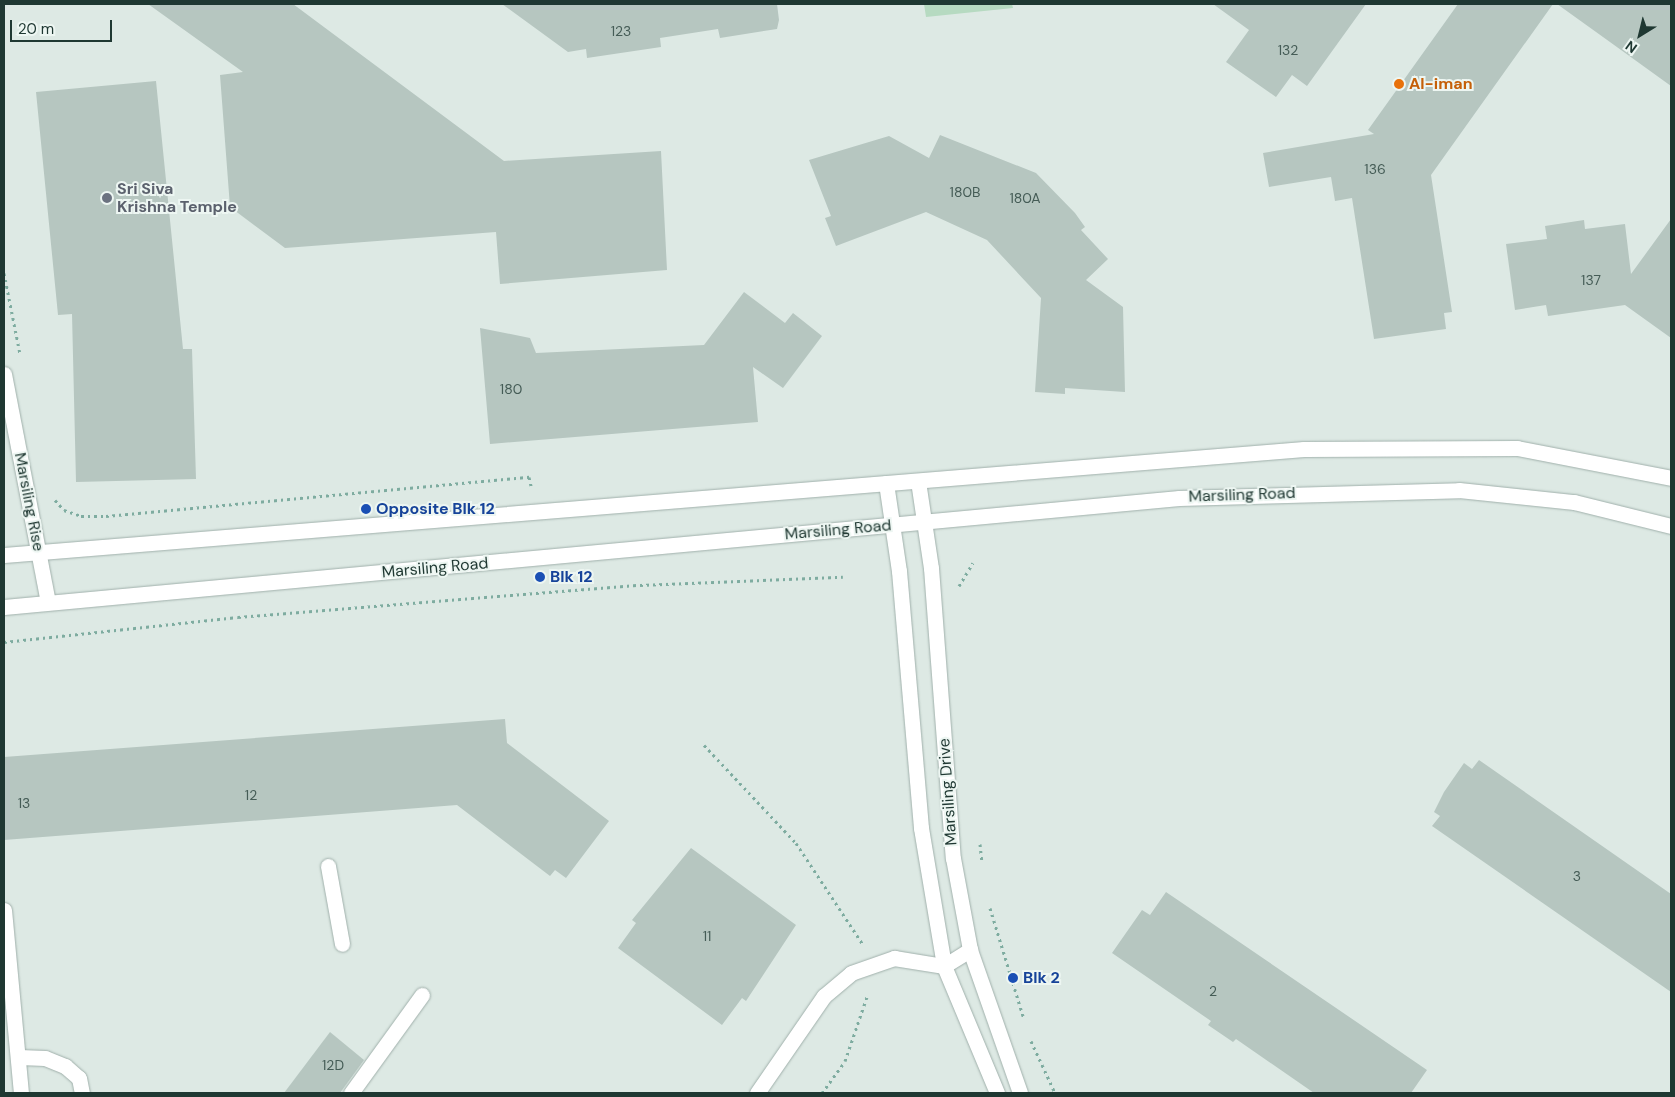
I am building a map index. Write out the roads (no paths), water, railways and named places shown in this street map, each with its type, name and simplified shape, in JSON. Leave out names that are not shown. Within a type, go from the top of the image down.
[{"type":"street","name":"Marsiling Rise","points":[[4,374],[48,602]]},
{"type":"street","points":[[4,555],[536,515],[1304,448],[1459,446],[1582,458],[1671,478]]},
{"type":"street","name":"Marsiling Drive","points":[[918,481],[925,523],[953,858],[970,950],[1020,1093]]},
{"type":"street","name":"Marsiling Drive","points":[[886,484],[890,526],[899,571],[921,828],[944,966],[998,1093]]},
{"type":"street","name":"Marsiling Road","points":[[4,607],[1179,498],[1459,490],[1574,502],[1671,526]]},
{"type":"street","points":[[328,866],[342,944]]},
{"type":"street","points":[[4,910],[21,1093]]},
{"type":"street","points":[[757,1093],[824,996],[851,973],[894,958],[944,966],[970,950]]},
{"type":"street","points":[[351,1093],[422,995]]},
{"type":"street","points":[[18,1057],[45,1058],[65,1066],[79,1078],[82,1093]]},
{"type":"place","name":"Al-iman","points":[[1399,84]]},
{"type":"place","name":"Sri Siva Krishna Temple","points":[[107,198]]},
{"type":"place","name":"Opposite Blk 12","points":[[366,509]]},
{"type":"place","name":"Blk 12","points":[[540,577]]},
{"type":"place","name":"Blk 2","points":[[1013,978]]}]
